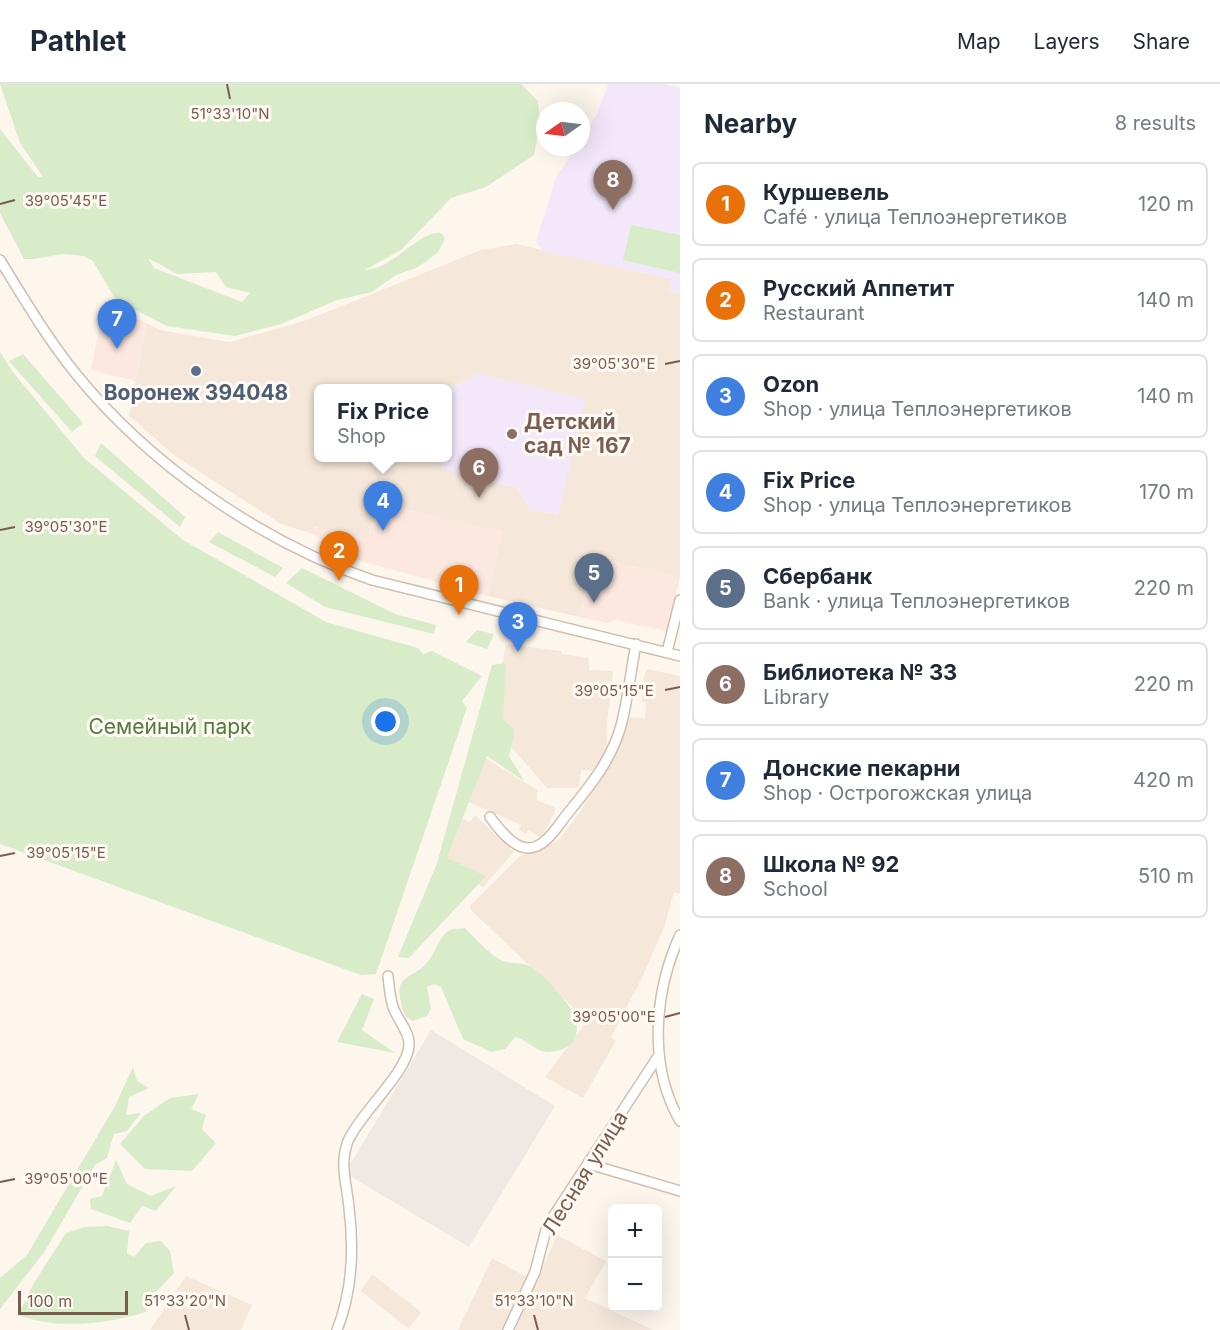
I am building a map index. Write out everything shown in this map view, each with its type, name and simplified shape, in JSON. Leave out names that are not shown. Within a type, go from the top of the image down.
[{"type":"street","points":[[0,260],[35,319],[65,361],[90,390],[146,448],[174,472],[243,518],[342,569],[372,580],[680,656]]},
{"type":"street","points":[[667,652],[680,600]]},
{"type":"street","points":[[490,817],[514,843],[524,848],[533,848],[555,832],[599,775],[612,750],[622,722],[636,644]]},
{"type":"street","points":[[680,935],[670,957],[660,1009],[659,1055],[661,1076],[669,1102],[680,1121]]},
{"type":"street","points":[[338,1330],[346,1308],[351,1256],[349,1208],[342,1164],[348,1141],[363,1116],[406,1058],[409,1044],[393,1007],[388,976]]},
{"type":"street","name":"Лесная улица","points":[[508,1330],[534,1272],[547,1226],[659,1055]]},
{"type":"street","points":[[589,1164],[680,1191]]},
{"type":"shaded area","points":[[608,84],[663,84],[680,88],[680,293],[669,291],[671,279],[543,251],[536,242],[556,177],[570,156],[590,156],[590,125],[596,116]]},
{"type":"shaded area","points":[[516,244],[672,279],[670,291],[680,293],[680,577],[594,558],[579,617],[488,596],[502,532],[376,503],[368,539],[315,527],[313,534],[281,524],[175,456],[129,416],[147,323],[160,330],[230,342],[307,320],[481,250]]},
{"type":"shaded area","points":[[103,310],[123,314],[147,323],[136,381],[91,370]]},
{"type":"shaded area","name":"Детский сад № 167","points":[[479,374],[585,399],[558,515],[529,508],[517,488],[441,469],[443,462],[452,462],[452,387]]},
{"type":"shaded area","points":[[376,503],[502,531],[488,596],[321,550],[322,540],[313,534],[314,527],[368,539]]},
{"type":"shaded area","points":[[593,558],[680,577],[667,631],[616,620],[608,623],[579,617]]},
{"type":"shaded area","points":[[506,644],[561,651],[562,654],[589,658],[589,670],[613,671],[607,746],[596,771],[581,770],[579,788],[547,788],[491,724]]},
{"type":"shaded area","points":[[647,669],[680,676],[680,894],[674,892],[664,928],[640,982],[611,1037],[616,1041],[583,1098],[545,1077],[590,1017],[575,1009],[471,910],[470,906],[520,856],[558,841],[582,809],[612,758],[629,717],[645,718],[646,702],[642,702],[642,693],[643,679]]},
{"type":"shaded area","points":[[482,756],[537,790],[537,800],[555,808],[541,838],[528,830],[526,834],[519,830],[521,825],[464,800]]},
{"type":"shaded area","points":[[475,815],[514,852],[483,887],[443,863],[460,818],[470,822]]},
{"type":"shaded area","points":[[431,1030],[555,1106],[469,1247],[345,1173]]},
{"type":"shaded area","points":[[557,1235],[606,1261],[585,1298],[608,1309],[608,1312],[615,1312],[653,1330],[515,1330]]},
{"type":"shaded area","points":[[492,1258],[527,1277],[502,1330],[458,1330]]},
{"type":"shaded area","points":[[372,1274],[421,1312],[409,1329],[361,1291]]},
{"type":"shaded area","points":[[186,1276],[252,1305],[241,1330],[150,1330]]},
{"type":"green space","points":[[0,84],[521,84],[538,101],[536,102],[534,155],[486,187],[451,198],[401,250],[365,270],[386,263],[424,237],[441,233],[445,239],[438,252],[427,261],[416,268],[396,275],[372,292],[337,300],[281,324],[235,336],[167,326],[132,308],[114,297],[93,261],[84,256],[63,254],[24,259],[0,213],[0,129],[38,177],[43,177],[20,143]],"holes":[[[148,258],[177,274],[216,272],[226,287],[250,293],[242,302],[154,268]]]},
{"type":"green space","points":[[631,225],[680,235],[680,273],[623,260]]},
{"type":"green space","name":"Семейный парк","points":[[0,352],[12,371],[84,458],[183,540],[326,622],[418,648],[423,654],[432,651],[482,676],[462,701],[467,708],[376,974],[361,975],[0,844]]},
{"type":"green space","points":[[23,354],[83,423],[72,432],[9,361]]},
{"type":"green space","points":[[101,443],[185,517],[180,527],[95,456]]},
{"type":"green space","points":[[218,532],[283,568],[275,577],[209,542]]},
{"type":"green space","points":[[302,568],[395,614],[436,625],[434,634],[325,607],[286,583]]},
{"type":"green space","points":[[477,630],[494,634],[487,649],[466,642]]},
{"type":"green space","points":[[506,663],[503,719],[515,730],[509,756],[524,781],[487,756],[447,858],[486,876],[409,958],[398,957],[437,863],[492,665]]},
{"type":"green space","points":[[465,928],[495,956],[503,961],[531,967],[555,988],[571,1009],[577,1025],[575,1039],[571,1044],[566,1048],[548,1052],[515,1037],[505,1049],[491,1052],[463,1039],[441,987],[434,984],[427,987],[431,1009],[427,1016],[412,1021],[407,1017],[403,1011],[399,994],[402,983],[426,964],[446,932]]},
{"type":"green space","points":[[362,994],[374,999],[362,1030],[395,1053],[337,1042]]},
{"type":"green space","points":[[133,1067],[137,1081],[149,1088],[129,1097],[126,1115],[141,1113],[127,1131],[114,1134],[107,1158],[95,1165],[45,1251],[0,1309],[0,1278],[27,1255],[115,1106]]},
{"type":"green space","points":[[199,1094],[191,1109],[206,1115],[202,1129],[216,1143],[192,1171],[145,1169],[120,1144],[144,1116],[170,1098]]},
{"type":"green space","points":[[116,1160],[127,1184],[151,1196],[176,1186],[156,1211],[142,1206],[130,1223],[91,1209],[90,1199],[102,1196]]},
{"type":"green space","points":[[108,1226],[129,1231],[127,1253],[134,1257],[146,1243],[161,1241],[170,1251],[174,1273],[148,1298],[146,1312],[115,1320],[82,1324],[49,1323],[18,1315],[34,1283],[66,1233],[85,1227]]},
{"type":"place","name":"Школа № 92","points":[[613,210]]},
{"type":"place","name":"Донские пекарни","points":[[117,349]]},
{"type":"place","name":"Воронеж 394048","points":[[196,371]]},
{"type":"place","name":"Детский сад № 167","points":[[512,434]]},
{"type":"place","name":"Библиотека № 33","points":[[479,498]]},
{"type":"place","name":"Fix Price","points":[[383,531]]},
{"type":"place","name":"Русский Аппетит","points":[[339,581]]},
{"type":"place","name":"Сбербанк","points":[[594,603]]},
{"type":"place","name":"Куршевель","points":[[459,615]]},
{"type":"place","name":"Ozon","points":[[518,652]]}]
